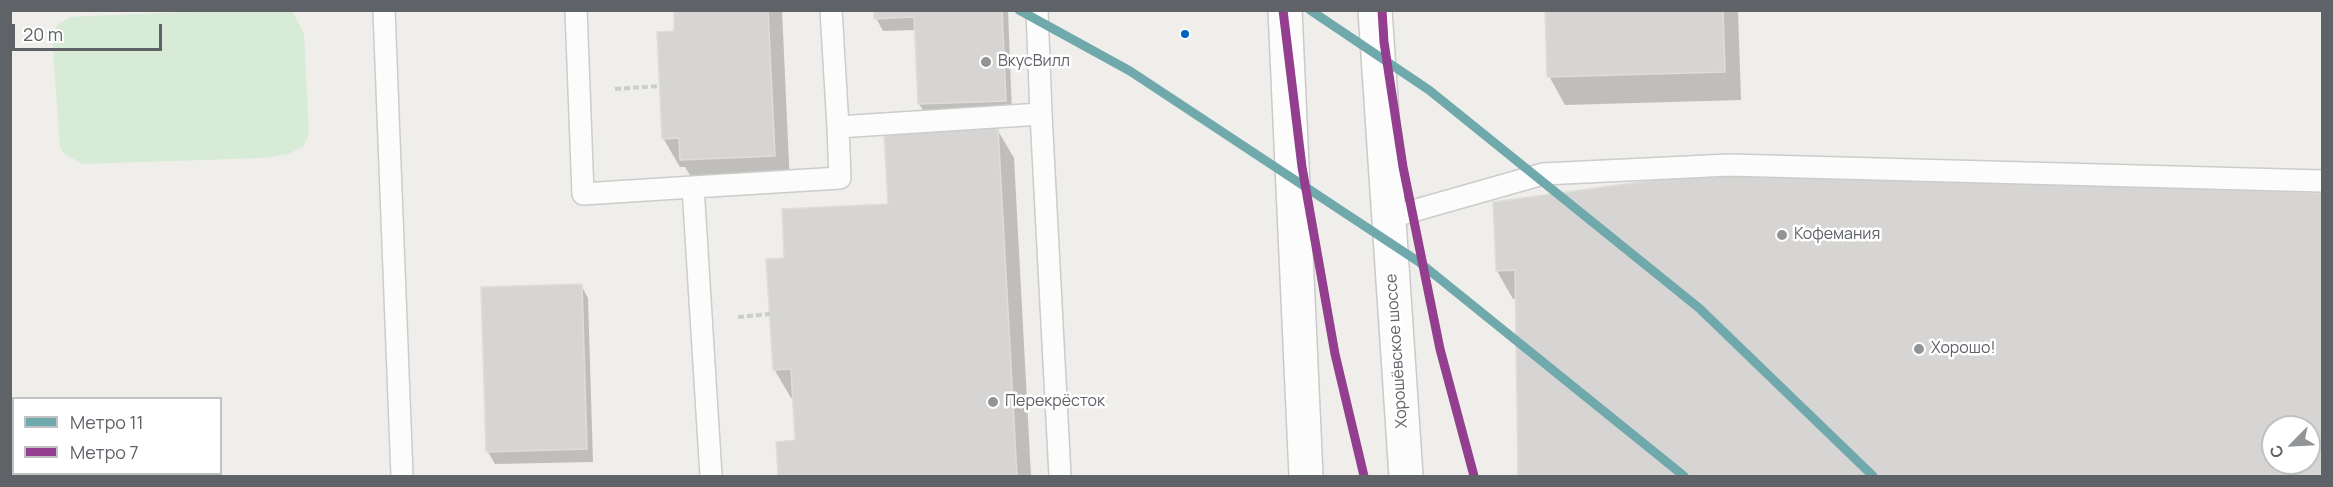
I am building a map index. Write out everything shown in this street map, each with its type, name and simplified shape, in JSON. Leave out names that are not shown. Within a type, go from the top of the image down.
[{"type":"main road","points":[[1285,10],[1306,477]]},
{"type":"main road","name":"Хорошёвское шоссе","points":[[1375,10],[1406,477]]},
{"type":"lane","points":[[384,10],[402,477]]},
{"type":"lane","points":[[576,10],[583,195],[840,178],[831,10]]},
{"type":"lane","points":[[1037,10],[1060,477]]},
{"type":"lane","points":[[838,127],[1041,114]]},
{"type":"lane","points":[[1388,218],[1543,174],[1729,165],[2322,181]]},
{"type":"lane","points":[[693,187],[711,477]]},
{"type":"green space","points":[[213,11],[292,12],[304,34],[309,135],[303,147],[288,154],[263,158],[83,164],[63,153],[60,147],[52,38],[57,25],[70,17]]},
{"type":"building","points":[[674,10],[768,10],[775,156],[680,160],[679,138],[662,139],[657,32],[674,31]]},
{"type":"building","points":[[874,10],[1002,10],[1006,101],[918,104],[914,17],[874,19]]},
{"type":"building","points":[[1545,10],[1723,10],[1725,72],[1547,77]]},
{"type":"building","points":[[998,128],[1017,476],[778,476],[776,442],[795,440],[791,369],[773,370],[766,259],[784,258],[782,209],[888,204],[884,134]]},
{"type":"building","name":"Хорошо!","points":[[1722,171],[2322,193],[2322,476],[1518,476],[1515,270],[1496,271],[1493,202]]},
{"type":"building","points":[[582,284],[587,449],[486,452],[481,287]]},
{"type":"metro line","name":"11","points":[[1019,10],[1130,71],[1419,262],[1684,476]]},
{"type":"metro line","name":"7","points":[[1283,10],[1302,167],[1335,354],[1364,476]]},
{"type":"metro line","name":"11","points":[[1310,10],[1429,90],[1699,308],[1873,476]]},
{"type":"metro line","name":"7","points":[[1382,10],[1384,42],[1403,167],[1440,349],[1474,476]]},
{"type":"place","name":"ВкусВилл","points":[[986,62]]},
{"type":"place","name":"Кофемания","points":[[1782,235]]},
{"type":"place","name":"Хорошо!","points":[[1919,349]]},
{"type":"place","name":"Перекрёсток","points":[[993,402]]}]
